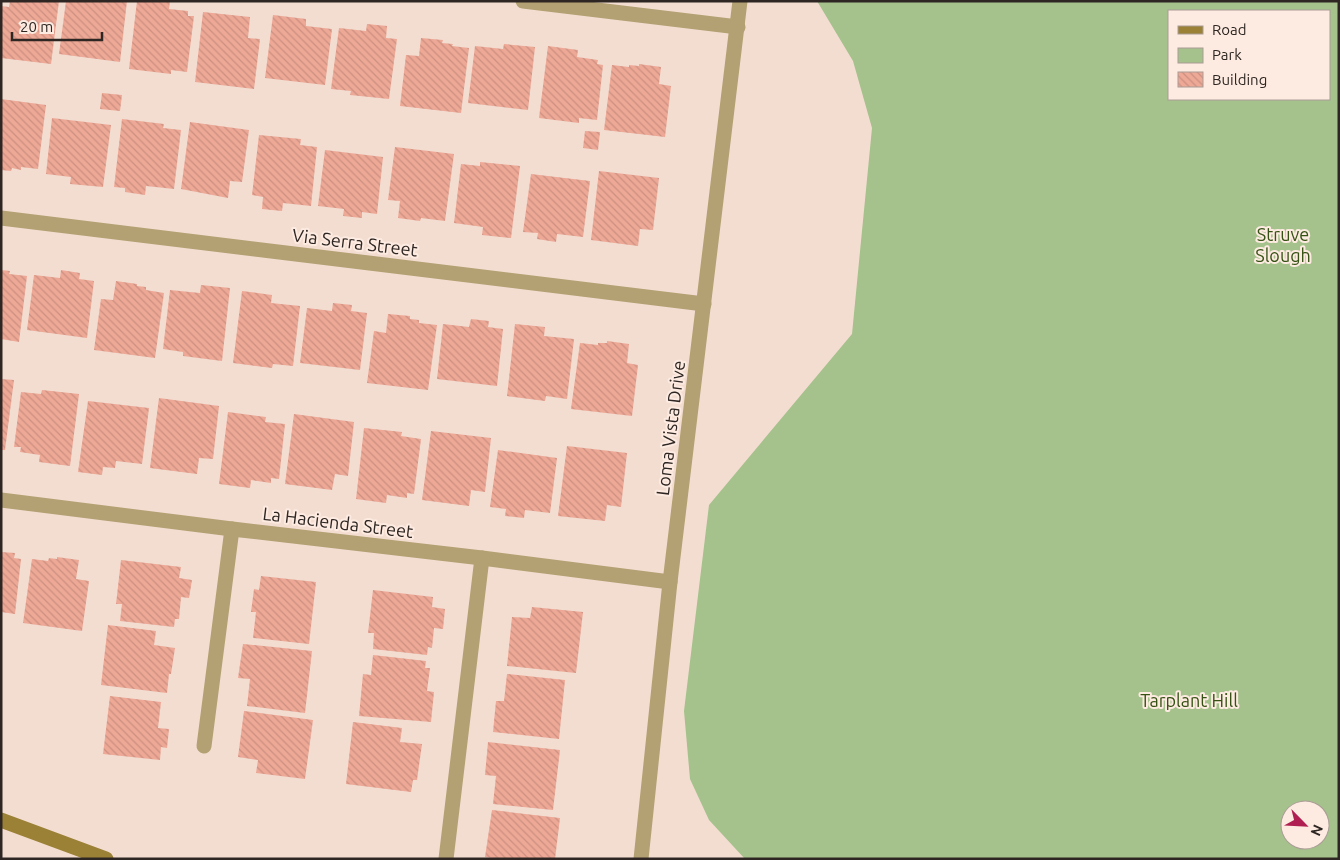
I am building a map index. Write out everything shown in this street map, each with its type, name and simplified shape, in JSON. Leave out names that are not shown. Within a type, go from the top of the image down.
[{"type":"street","points":[[523,1],[738,27]]},
{"type":"street","name":"Loma Vista Drive","points":[[641,859],[670,582],[740,1]]},
{"type":"street","name":"Via Serra Street","points":[[1,218],[704,304]]},
{"type":"street","name":"La Hacienda Street","points":[[1,500],[670,582]]},
{"type":"street","points":[[204,746],[232,529]]},
{"type":"street","points":[[446,859],[482,558]]},
{"type":"street","points":[[1,820],[106,859]]},
{"type":"green space","points":[[817,1],[1339,1],[1339,859],[745,859],[709,820],[690,779],[684,711],[709,505],[852,334],[872,128],[853,61]]},
{"type":"building","points":[[10,1],[59,1],[51,64],[1,58],[1,6],[9,7]]},
{"type":"building","points":[[66,1],[127,1],[120,62],[59,54]]},
{"type":"building","points":[[137,1],[170,1],[169,9],[188,11],[188,16],[194,16],[187,72],[171,70],[171,74],[129,69]]},
{"type":"building","points":[[203,12],[250,17],[248,38],[260,39],[254,89],[195,82]]},
{"type":"building","points":[[273,15],[306,19],[306,26],[332,29],[325,85],[265,78]]},
{"type":"building","points":[[367,24],[387,26],[386,38],[397,39],[389,99],[350,95],[351,91],[331,89],[339,28],[366,31]]},
{"type":"building","points":[[421,38],[443,40],[442,43],[469,48],[461,113],[400,106],[406,55],[419,56]]},
{"type":"building","points":[[504,44],[535,47],[528,110],[468,103],[475,46],[503,49]]},
{"type":"building","points":[[548,46],[578,50],[577,57],[598,60],[597,64],[603,65],[597,120],[579,118],[579,123],[539,118]]},
{"type":"building","points":[[639,64],[661,67],[659,84],[671,86],[665,137],[604,130],[612,65],[629,67],[629,65],[639,66]]},
{"type":"building","points":[[102,93],[122,95],[120,111],[100,109]]},
{"type":"building","points":[[1,99],[46,105],[38,169],[21,167],[21,170],[12,168],[11,171],[1,170]]},
{"type":"building","points":[[52,118],[111,125],[103,187],[70,184],[71,177],[46,174]]},
{"type":"building","points":[[122,119],[164,124],[163,128],[181,130],[174,189],[146,186],[145,195],[125,192],[125,188],[114,187]]},
{"type":"building","points":[[190,122],[249,130],[242,182],[230,181],[228,198],[181,189]]},
{"type":"building","points":[[585,131],[600,132],[598,150],[583,148]]},
{"type":"building","points":[[259,135],[301,139],[300,145],[317,147],[311,206],[283,203],[282,211],[262,209],[263,197],[252,195]]},
{"type":"building","points":[[395,147],[454,154],[445,221],[421,218],[420,221],[398,218],[400,201],[388,200]]},
{"type":"building","points":[[325,150],[383,157],[377,214],[362,212],[362,218],[343,216],[344,209],[318,206]]},
{"type":"building","points":[[480,162],[520,166],[511,238],[482,235],[483,227],[454,223],[461,164],[480,166]]},
{"type":"building","points":[[599,171],[659,178],[653,230],[640,229],[638,246],[591,240]]},
{"type":"building","points":[[531,174],[590,181],[583,237],[557,234],[556,242],[537,239],[538,233],[523,232]]},
{"type":"building","points":[[1,270],[10,271],[9,274],[27,276],[19,342],[1,339]]},
{"type":"building","points":[[61,270],[80,273],[79,279],[94,281],[87,338],[27,330],[34,275],[60,278]]},
{"type":"building","points":[[116,281],[137,284],[137,286],[146,287],[146,290],[164,293],[155,358],[94,350],[101,299],[113,300]]},
{"type":"building","points":[[201,285],[230,288],[222,361],[183,356],[183,352],[163,349],[170,290],[200,293]]},
{"type":"building","points":[[242,291],[272,295],[271,303],[300,306],[293,366],[273,364],[272,368],[233,363]]},
{"type":"building","points":[[333,303],[352,305],[351,311],[367,313],[360,370],[300,363],[307,308],[332,311]]},
{"type":"building","points":[[388,314],[410,316],[410,319],[419,320],[419,323],[437,325],[428,390],[367,383],[374,331],[386,333]]},
{"type":"building","points":[[471,319],[489,321],[488,327],[503,329],[497,386],[437,379],[443,324],[469,327]]},
{"type":"building","points":[[515,324],[545,327],[544,336],[574,339],[567,399],[546,396],[545,401],[507,396]]},
{"type":"building","points":[[607,341],[629,344],[627,363],[638,365],[632,416],[571,409],[580,343],[598,345],[598,343],[607,343]]},
{"type":"building","points":[[1,379],[14,380],[5,450],[1,450]]},
{"type":"building","points":[[42,390],[79,394],[70,466],[39,462],[40,455],[20,452],[21,447],[14,447],[21,392],[41,394]]},
{"type":"building","points":[[159,398],[219,406],[213,459],[199,458],[197,474],[150,468]]},
{"type":"building","points":[[88,401],[149,408],[142,464],[116,461],[115,468],[103,467],[102,475],[78,472]]},
{"type":"building","points":[[228,412],[266,417],[265,422],[285,424],[279,479],[271,478],[271,483],[251,480],[250,488],[219,484]]},
{"type":"building","points":[[294,414],[354,422],[348,476],[335,474],[332,490],[285,484]]},
{"type":"building","points":[[364,428],[402,432],[401,436],[421,439],[414,494],[407,493],[407,498],[387,495],[386,503],[356,499]]},
{"type":"building","points":[[431,431],[491,438],[485,492],[471,490],[469,506],[422,500]]},
{"type":"building","points":[[567,446],[627,453],[621,507],[607,505],[605,521],[558,516]]},
{"type":"building","points":[[498,450],[557,458],[550,513],[525,510],[524,518],[505,516],[506,509],[490,507]]},
{"type":"building","points":[[1,552],[15,553],[14,558],[21,559],[15,614],[1,612]]},
{"type":"building","points":[[57,557],[79,560],[76,579],[89,581],[82,631],[23,623],[32,559],[48,561],[49,558],[57,559]]},
{"type":"building","points":[[121,560],[181,567],[179,578],[192,580],[189,598],[181,597],[179,619],[175,619],[174,627],[120,621],[122,604],[116,604]]},
{"type":"building","points":[[261,576],[316,582],[309,644],[253,638],[256,612],[251,612],[254,589],[259,590]]},
{"type":"building","points":[[373,590],[433,597],[432,607],[445,609],[443,629],[434,628],[432,648],[428,647],[427,655],[373,649],[374,633],[368,633]]},
{"type":"building","points":[[532,607],[583,612],[576,673],[507,666],[512,617],[530,618]]},
{"type":"building","points":[[108,625],[156,631],[154,645],[175,648],[167,693],[101,685]]},
{"type":"building","points":[[243,644],[312,651],[305,713],[247,706],[250,679],[238,678]]},
{"type":"building","points":[[373,655],[426,661],[425,668],[430,668],[427,691],[434,692],[431,722],[359,716],[363,674],[371,675]]},
{"type":"building","points":[[507,674],[565,680],[559,739],[493,732],[496,701],[504,701]]},
{"type":"building","points":[[110,696],[161,702],[158,728],[169,729],[167,748],[161,747],[160,760],[103,754]]},
{"type":"building","points":[[244,711],[313,720],[305,779],[256,773],[258,760],[238,757]]},
{"type":"building","points":[[353,722],[402,728],[400,742],[422,744],[417,780],[413,780],[411,792],[346,784]]},
{"type":"building","points":[[488,742],[560,750],[553,810],[493,804],[496,776],[485,775]]},
{"type":"building","points":[[492,810],[560,818],[555,859],[500,859],[485,857]]},
{"type":"park label","name":"Struve Slough","points":[[1283,244]]},
{"type":"park label","name":"Tarplant Hill","points":[[1189,700]]}]
